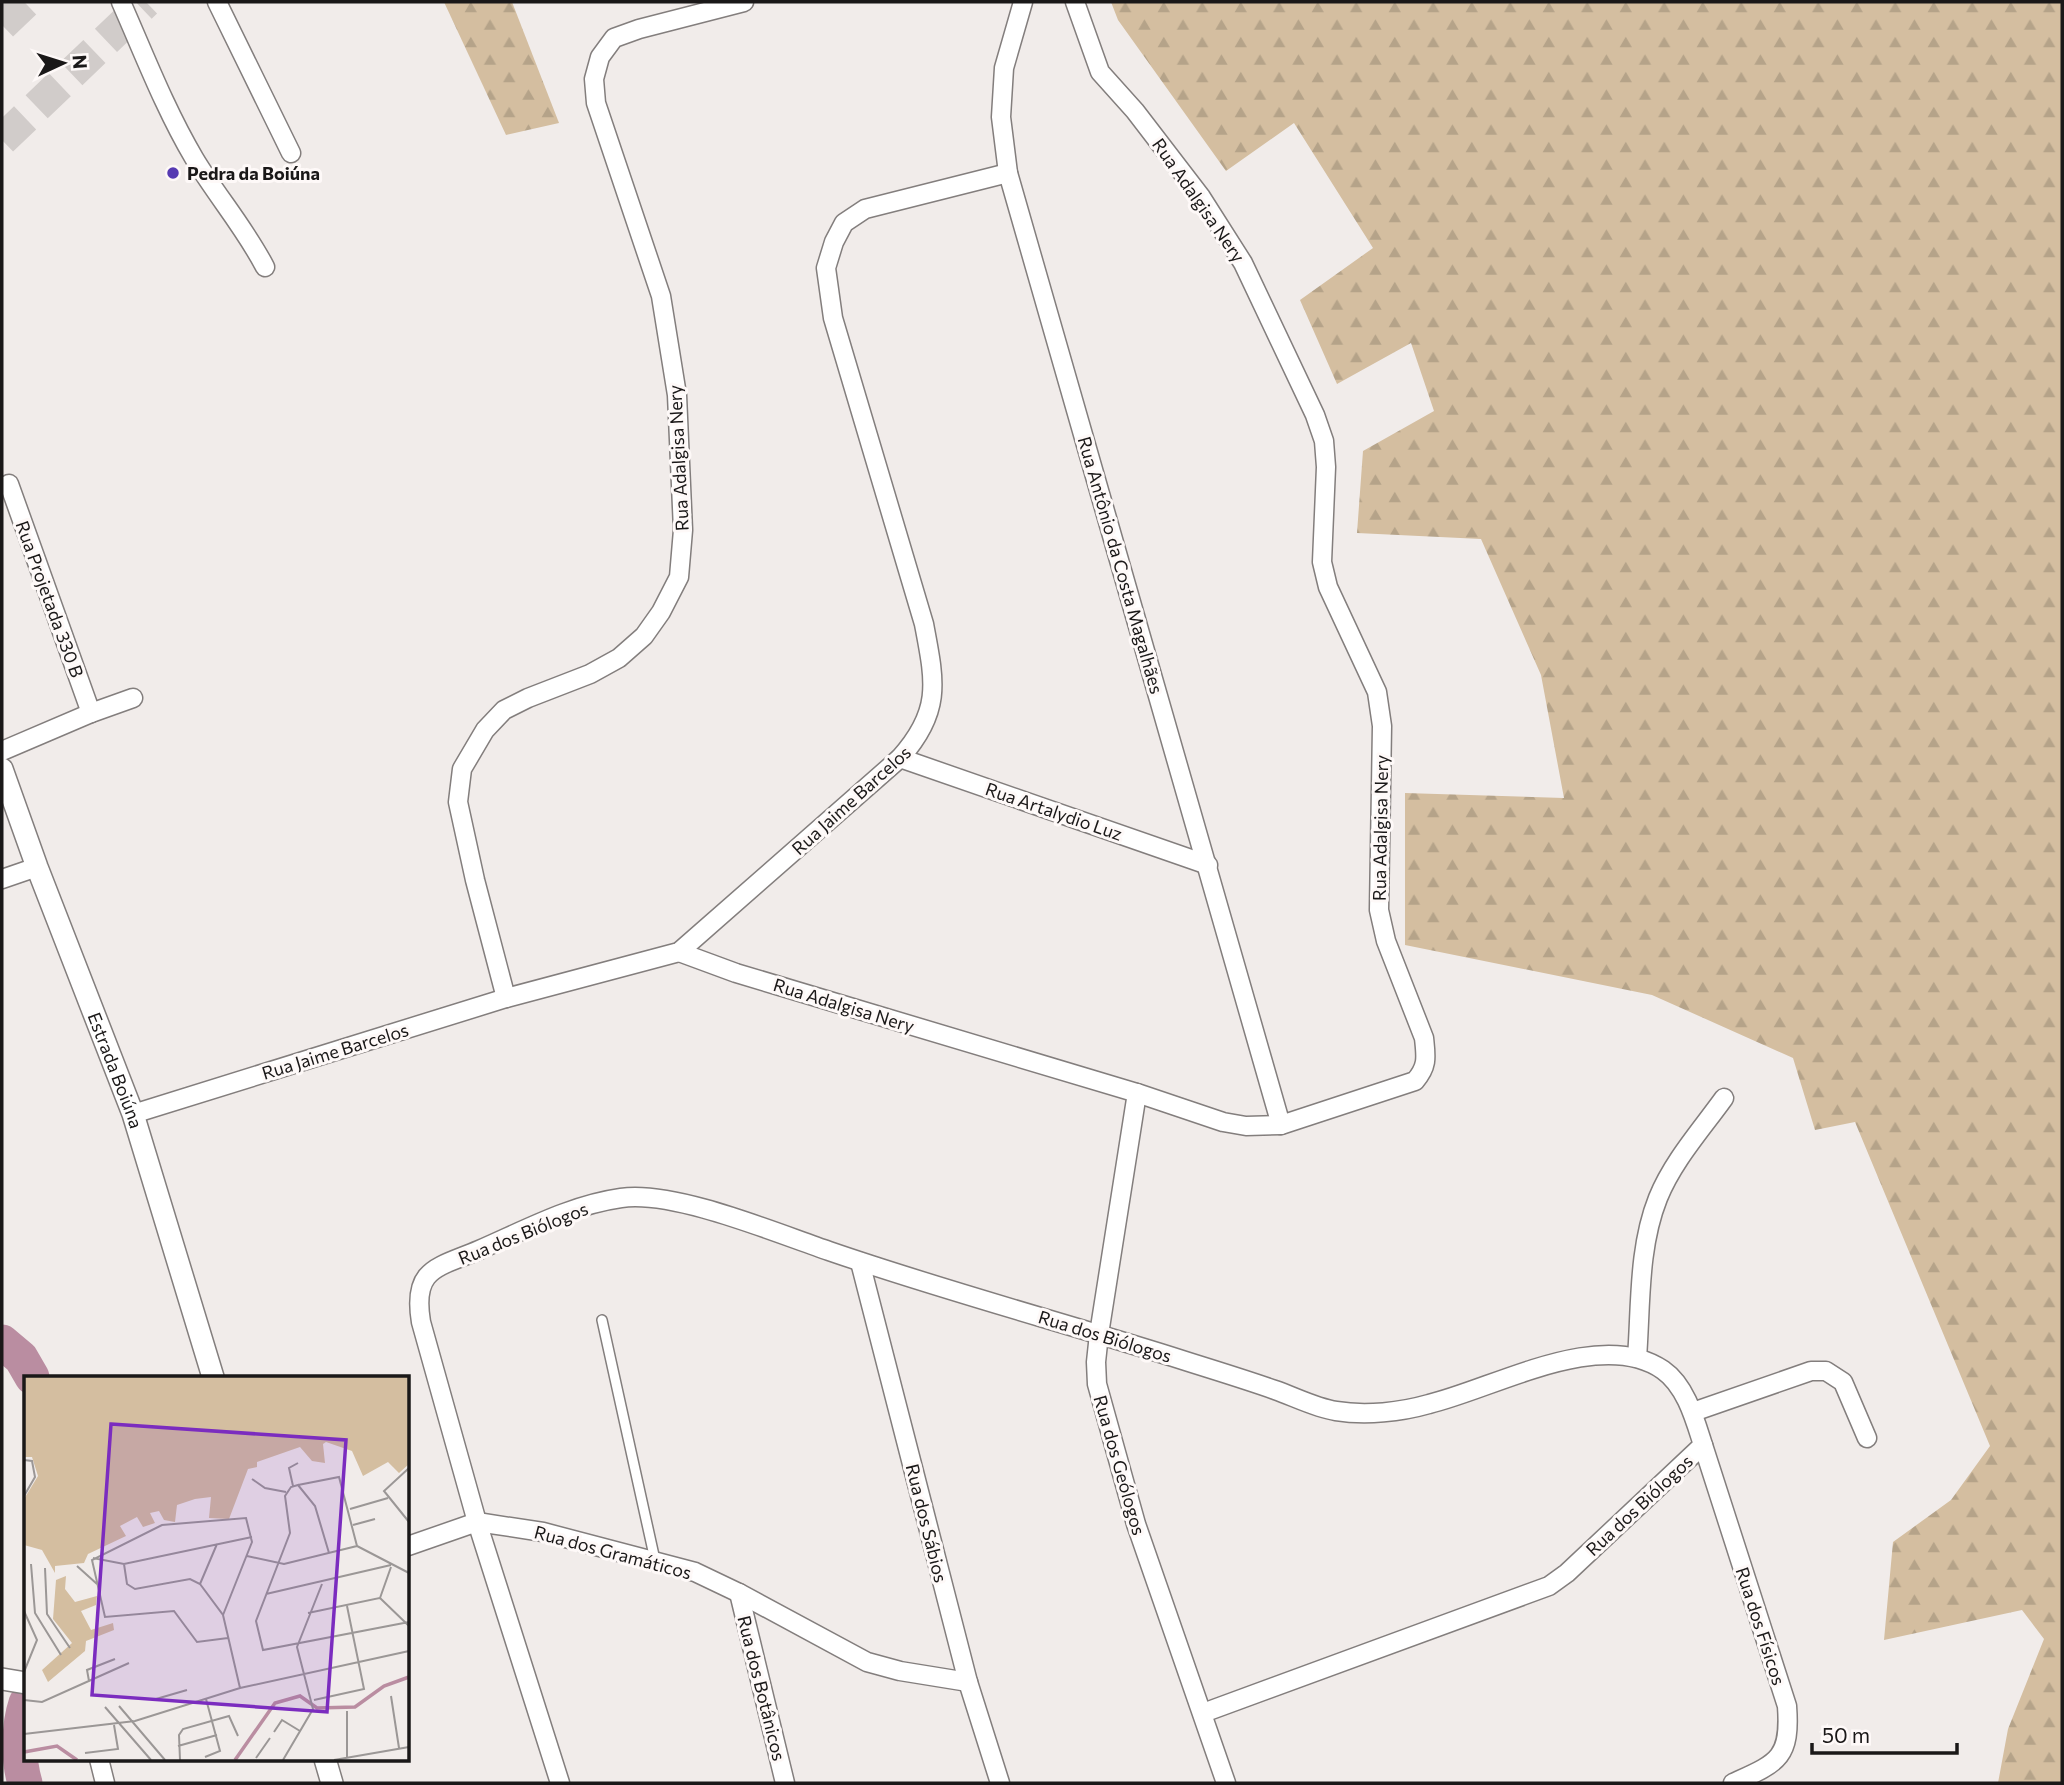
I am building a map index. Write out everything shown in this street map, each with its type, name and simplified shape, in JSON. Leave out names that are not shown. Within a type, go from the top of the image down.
[{"type":"street","points":[[121,2],[169,110],[195,159],[253,243],[265,267]]},
{"type":"street","points":[[217,2],[291,153]]},
{"type":"street","name":"Rua Adalgisa Nery","points":[[506,998],[457,802],[462,769],[485,730],[504,710],[590,674],[619,658],[644,636],[679,577],[683,530],[677,395],[661,296],[596,103],[594,79],[600,57],[614,38],[744,2]]},
{"type":"street","name":"Rua Antônio da Costa Magalhães","points":[[1023,2],[1004,68],[1001,117],[1007,173],[1281,1125]]},
{"type":"street","name":"Rua Adalgisa Nery","points":[[679,952],[736,973],[1137,1093],[1223,1122],[1245,1126],[1281,1125],[1415,1081],[1424,1071],[1424,1038],[1386,941],[1379,910],[1382,726],[1377,692],[1328,587],[1322,562],[1326,467],[1324,441],[1315,415],[1243,263],[1201,197],[1135,111],[1100,72],[1075,2]]},
{"type":"street","name":"Rua Jaime Barcelos","points":[[133,1114],[506,998],[679,952],[901,758],[917,739],[930,713],[934,676],[924,624],[833,318],[826,268],[834,242],[844,223],[865,209],[1007,173]]},
{"type":"street","name":"Rua Projetada 330 B","points":[[9,484],[91,713]]},
{"type":"street","points":[[2,751],[133,698]]},
{"type":"street","name":"Rua Artalydio Luz","points":[[901,758],[1208,865]]},
{"type":"street","name":"Estrada Boiúna","points":[[2,769],[133,1114],[213,1376]]},
{"type":"street","points":[[2,879],[37,867]]},
{"type":"street","name":"Rua dos Geólogos","points":[[1137,1093],[1099,1334],[1097,1384],[1136,1524],[1226,1783]]},
{"type":"street","points":[[1637,1358],[1645,1244],[1658,1197],[1678,1161],[1724,1098]]},
{"type":"street","name":"Rua dos Biólogos","points":[[560,1783],[477,1522],[421,1322],[417,1297],[431,1270],[573,1209],[623,1198],[648,1198],[723,1215],[860,1262],[1099,1334],[1335,1411],[1378,1413],[1428,1405],[1570,1358],[1612,1353],[1637,1358],[1665,1371],[1682,1392],[1693,1412],[1703,1445],[1567,1573],[1549,1586],[1203,1713]]},
{"type":"street","name":"Rua dos Sábios","points":[[860,1262],[968,1682],[1000,1783]]},
{"type":"street","points":[[1693,1412],[1811,1371],[1826,1371],[1843,1382],[1867,1438]]},
{"type":"street","name":"Rua dos Físicos","points":[[1703,1445],[1787,1706],[1789,1731],[1784,1750],[1771,1766],[1734,1783]]},
{"type":"street","name":"Rua dos Gramáticos","points":[[410,1545],[477,1522],[543,1532],[695,1572],[867,1662],[900,1671],[968,1682]]},
{"type":"street","name":"Rua dos Botânicos","points":[[739,1593],[785,1783]]},
{"type":"street","points":[[2,1679],[24,1683]]},
{"type":"street","points":[[99,1760],[105,1783]]},
{"type":"street","points":[[325,1760],[332,1783]]},
{"type":"lane","points":[[602,1320],[655,1562]]},
{"type":"green space","points":[[444,2],[512,2],[559,123],[506,135]]},
{"type":"green space","points":[[1111,2],[2062,2],[2062,1783],[1998,1783],[2008,1729],[2044,1639],[2022,1610],[1884,1640],[1893,1542],[1951,1500],[1990,1446],[1855,1122],[1815,1130],[1793,1058],[1652,995],[1405,945],[1405,793],[1564,798],[1541,675],[1481,539],[1357,533],[1363,451],[1434,411],[1411,343],[1337,384],[1300,300],[1373,248],[1294,123],[1226,171],[1118,20]]},
{"type":"waterway","points":[[2,1342],[21,1358],[31,1376]]},
{"type":"waterway","points":[[24,1711],[20,1743],[25,1783]]},
{"type":"tunnel","points":[[2,25],[26,2]]},
{"type":"tunnel","points":[[2,140],[146,2]]},
{"type":"place","name":"Pedra da Boiúna","points":[[173,173]]}]
